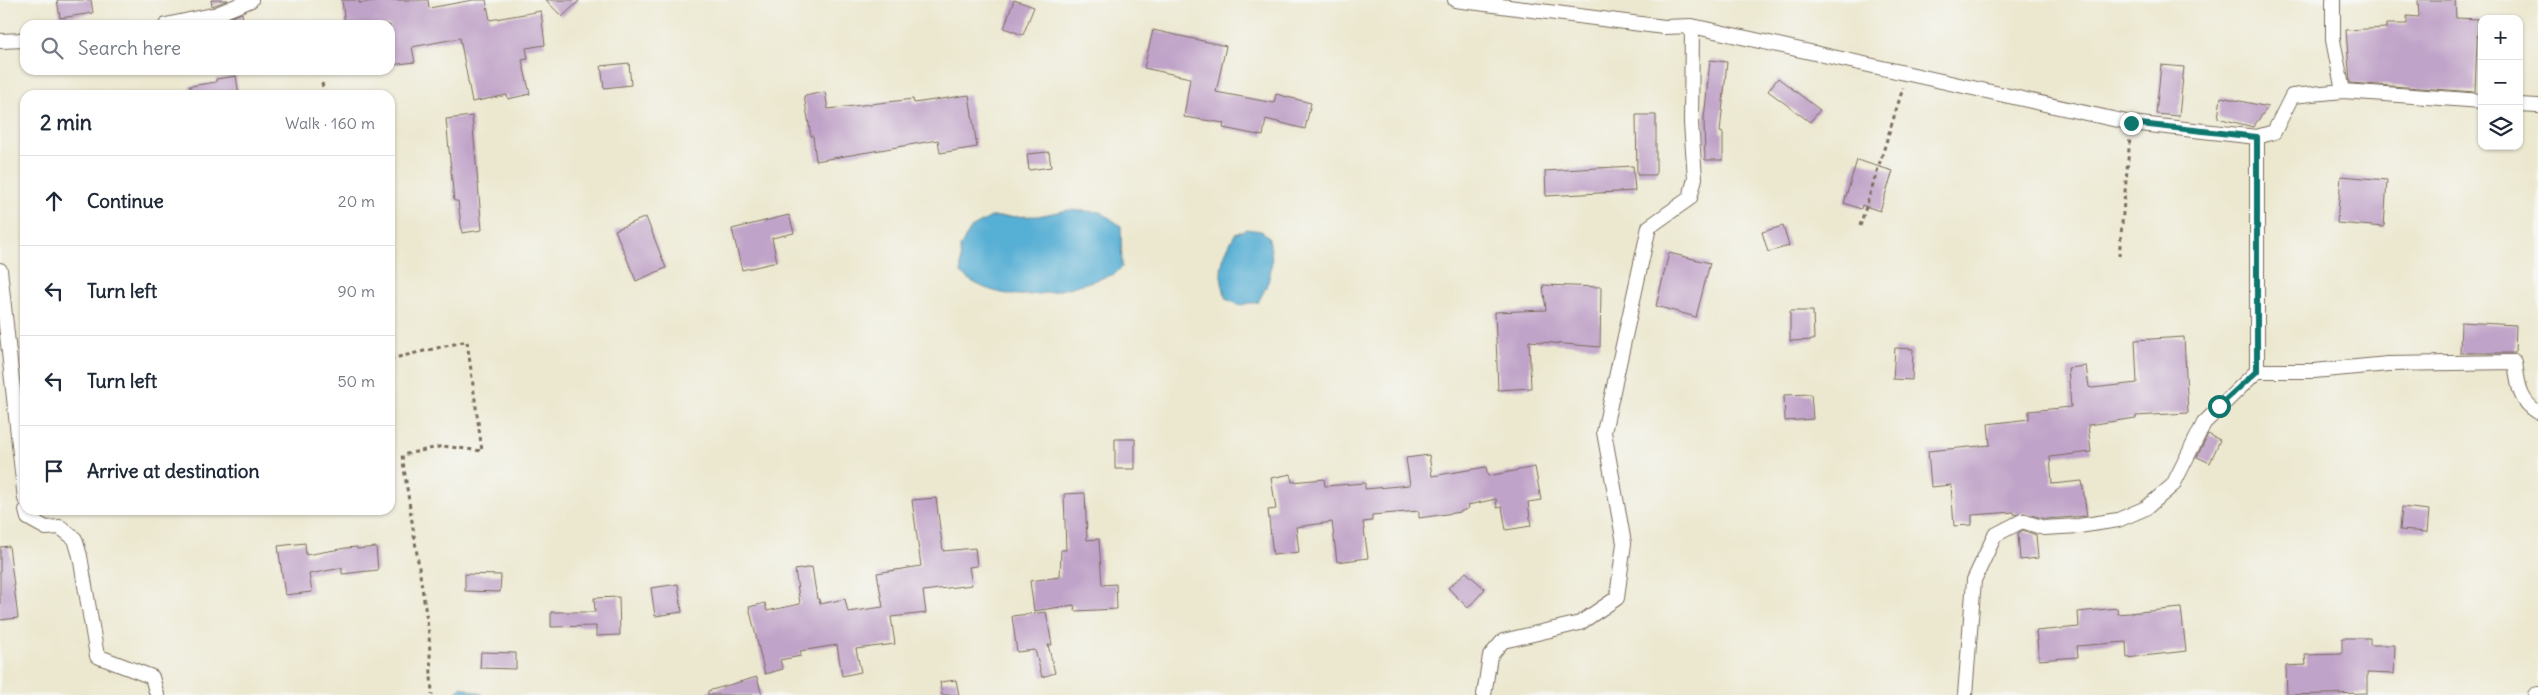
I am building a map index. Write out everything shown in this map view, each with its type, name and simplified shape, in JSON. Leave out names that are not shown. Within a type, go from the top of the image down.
[{"type":"street","points":[[189,20],[217,14],[251,0]]},
{"type":"street","points":[[1454,0],[1664,27],[1692,26],[2131,123],[2257,137],[2274,132],[2292,96],[2343,91],[2478,101]]},
{"type":"street","points":[[2333,0],[2333,40],[2343,91]]},
{"type":"street","points":[[1484,695],[1490,656],[1503,641],[1580,623],[1617,598],[1624,543],[1604,432],[1649,227],[1690,198],[1695,178],[1691,123],[1692,26]]},
{"type":"street","points":[[0,41],[20,40]]},
{"type":"street","points":[[2523,104],[2538,106]]},
{"type":"street","points":[[2257,137],[2257,371]]},
{"type":"street","points":[[0,270],[20,453]]},
{"type":"street","points":[[1965,695],[1974,580],[1995,535],[2022,521],[2044,528],[2079,526],[2118,520],[2146,508],[2173,485],[2204,423],[2257,371],[2314,372],[2388,364],[2515,362],[2519,390],[2524,401],[2538,412]]},
{"type":"street","points":[[27,515],[28,518],[46,528],[60,527],[75,539],[80,556],[96,656],[152,677],[157,695]]},
{"type":"path","points":[[1860,226],[1908,73]]},
{"type":"path","points":[[322,83],[323,90]]},
{"type":"path","points":[[2119,256],[2131,123]]},
{"type":"path","points":[[395,359],[466,341],[482,451],[443,446],[402,455],[429,634],[432,695]]},
{"type":"water","points":[[1068,210],[1101,212],[1121,226],[1122,267],[1115,274],[1056,291],[1017,295],[980,286],[961,274],[960,247],[971,228],[991,217],[1038,216]]},
{"type":"water","points":[[1247,229],[1261,231],[1268,236],[1272,262],[1269,278],[1258,302],[1240,305],[1226,299],[1221,272],[1226,251],[1235,234]]},
{"type":"water","points":[[462,687],[484,695],[453,695]]},
{"type":"building","points":[[57,0],[91,0],[93,13],[60,18]]},
{"type":"building","points":[[211,0],[228,0],[212,6]]},
{"type":"building","points":[[342,0],[359,0],[359,3],[382,0],[428,0],[429,8],[473,0],[486,0],[490,20],[541,11],[545,45],[526,48],[528,59],[522,60],[530,94],[508,99],[507,95],[472,102],[460,38],[412,47],[415,62],[395,64],[395,20],[344,20]]},
{"type":"building","points":[[546,0],[580,0],[562,17]]},
{"type":"building","points":[[1014,0],[1034,7],[1023,35],[1004,28]]},
{"type":"building","points":[[2418,0],[2455,0],[2456,18],[2478,19],[2475,92],[2350,83],[2346,30],[2386,28],[2386,24],[2407,24],[2407,16],[2419,17]]},
{"type":"building","points":[[242,13],[243,20],[223,20]]},
{"type":"building","points":[[1153,30],[1226,46],[1216,92],[1274,103],[1276,94],[1311,103],[1305,129],[1266,119],[1263,136],[1223,128],[1224,123],[1184,117],[1190,78],[1144,68]]},
{"type":"building","points":[[1710,60],[1727,62],[1720,132],[1723,133],[1723,160],[1705,160],[1704,119]]},
{"type":"building","points":[[629,63],[631,85],[604,88],[601,66]]},
{"type":"building","points":[[2161,65],[2184,67],[2179,116],[2156,114]]},
{"type":"building","points":[[236,76],[238,90],[190,90],[190,86],[216,82],[216,79]]},
{"type":"building","points":[[1778,78],[1820,110],[1810,122],[1768,91]]},
{"type":"building","points":[[825,92],[828,109],[913,99],[914,103],[969,95],[977,147],[940,153],[938,140],[816,161],[813,136],[811,136],[804,96]]},
{"type":"building","points":[[2221,97],[2268,107],[2253,127],[2218,118]]},
{"type":"building","points":[[1636,115],[1656,115],[1656,175],[1637,175]]},
{"type":"building","points":[[472,116],[482,230],[462,233],[458,201],[454,201],[446,119]]},
{"type":"building","points":[[1049,152],[1051,167],[1029,170],[1027,154]]},
{"type":"building","points":[[1857,160],[1893,171],[1880,211],[1862,205],[1861,209],[1844,203]]},
{"type":"building","points":[[1633,166],[1635,191],[1546,196],[1545,171]]},
{"type":"building","points":[[2341,176],[2387,180],[2384,227],[2337,223]]},
{"type":"building","points":[[789,215],[794,233],[772,238],[777,262],[742,270],[732,229]]},
{"type":"building","points":[[646,217],[666,268],[636,281],[615,230]]},
{"type":"building","points":[[1783,226],[1789,246],[1768,252],[1762,232]]},
{"type":"building","points":[[1669,253],[1710,263],[1696,317],[1656,306]]},
{"type":"building","points":[[1543,285],[1601,287],[1600,347],[1529,341],[1531,388],[1498,390],[1495,312],[1546,310]]},
{"type":"building","points":[[1790,311],[1813,311],[1814,340],[1790,341]]},
{"type":"building","points":[[2461,322],[2516,325],[2515,353],[2460,353]]},
{"type":"building","points":[[2184,337],[2188,413],[2136,416],[2136,418],[2088,425],[2091,452],[2050,457],[2052,484],[2082,481],[2087,516],[2045,519],[2024,513],[2015,515],[2014,512],[1972,515],[1972,525],[1954,526],[1951,485],[1931,487],[1928,451],[1990,445],[1988,424],[2029,419],[2029,411],[2071,407],[2068,368],[2086,366],[2089,387],[2092,388],[2137,383],[2135,340]]},
{"type":"building","points":[[1895,348],[1913,349],[1912,380],[1893,379]]},
{"type":"building","points":[[1811,394],[1813,419],[1785,421],[1784,395]]},
{"type":"building","points":[[2208,434],[2220,440],[2210,463],[2197,457]]},
{"type":"building","points":[[1115,439],[1135,439],[1135,469],[1115,469]]},
{"type":"building","points":[[1429,455],[1432,476],[1486,467],[1488,476],[1535,467],[1541,500],[1528,502],[1531,526],[1506,530],[1502,507],[1497,508],[1496,499],[1468,505],[1469,508],[1460,512],[1419,518],[1419,511],[1372,515],[1372,521],[1363,522],[1368,558],[1337,562],[1332,522],[1296,527],[1299,552],[1273,555],[1268,510],[1276,509],[1271,478],[1291,474],[1292,482],[1324,479],[1325,486],[1365,483],[1365,489],[1410,485],[1406,458]]},
{"type":"building","points":[[1085,493],[1087,540],[1099,539],[1102,585],[1116,584],[1117,609],[1075,611],[1074,605],[1034,611],[1030,581],[1060,577],[1061,550],[1066,550],[1064,494]]},
{"type":"building","points":[[936,498],[943,551],[975,548],[977,566],[969,567],[972,585],[923,591],[926,613],[891,617],[895,644],[856,649],[861,672],[842,676],[837,645],[800,651],[801,656],[780,660],[783,669],[765,674],[749,607],[765,603],[767,611],[800,604],[795,570],[812,567],[817,599],[819,599],[820,604],[845,599],[848,612],[883,607],[877,573],[921,566],[912,500]]},
{"type":"building","points":[[2402,507],[2429,510],[2427,532],[2400,530]]},
{"type":"building","points":[[2023,530],[2036,535],[2038,558],[2020,560],[2018,533]]},
{"type":"building","points":[[305,543],[306,555],[346,548],[376,547],[378,570],[342,574],[342,568],[309,574],[312,592],[285,595],[278,546]]},
{"type":"building","points":[[9,546],[18,618],[0,620],[0,547]]},
{"type":"building","points":[[1466,572],[1485,589],[1468,608],[1448,588]]},
{"type":"building","points":[[465,574],[501,575],[500,592],[465,591]]},
{"type":"building","points":[[678,584],[682,612],[655,616],[651,588]]},
{"type":"building","points":[[619,597],[620,635],[596,636],[596,626],[551,627],[551,612],[595,612],[594,598]]},
{"type":"building","points":[[2117,608],[2118,614],[2181,608],[2186,651],[2127,658],[2126,642],[2077,646],[2078,657],[2039,660],[2036,631],[2079,627],[2078,612]]},
{"type":"building","points":[[1046,612],[1052,645],[1048,645],[1055,673],[1042,677],[1035,650],[1017,652],[1012,616]]},
{"type":"building","points":[[2342,638],[2370,638],[2370,645],[2395,645],[2394,674],[2367,673],[2367,693],[2287,695],[2286,666],[2306,665],[2305,655],[2342,654]]},
{"type":"building","points":[[481,652],[516,653],[516,669],[480,668]]},
{"type":"building","points":[[757,677],[762,695],[708,695],[708,691]]},
{"type":"building","points":[[956,680],[959,695],[942,695],[940,682]]},
{"type":"route","points":[[2131,123],[2257,137],[2257,371],[2219,406]]}]
